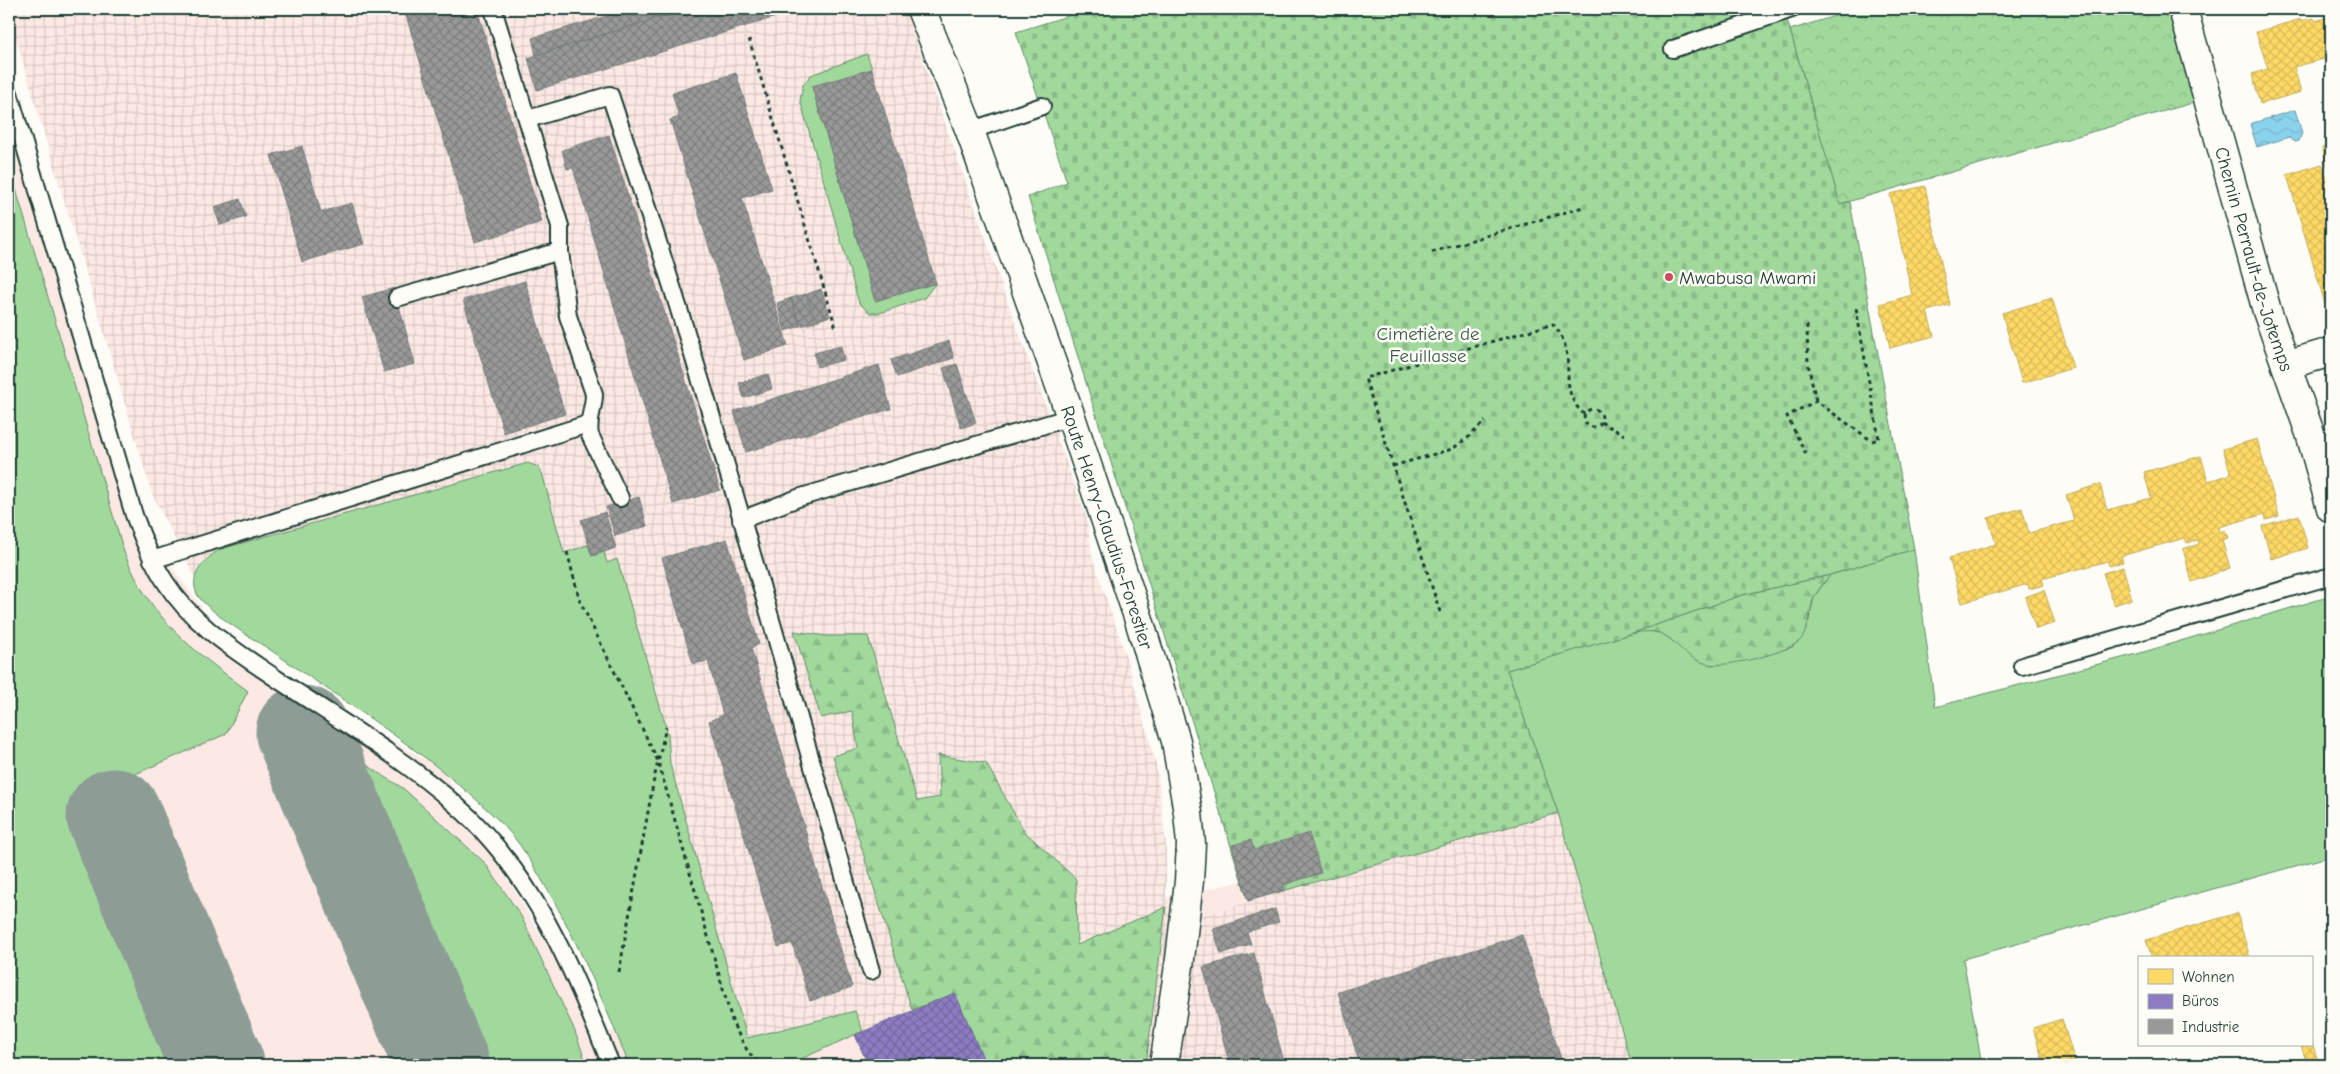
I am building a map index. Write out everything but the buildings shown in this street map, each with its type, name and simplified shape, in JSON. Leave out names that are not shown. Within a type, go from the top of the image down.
[{"type":"street","name":"Route Henry-Claudius-Forestier","points":[[921,9],[970,132],[1072,417],[1176,741],[1191,844],[1189,881],[1164,1065]]},
{"type":"street","name":"Chemin Perrault-de-Jotemps","points":[[2183,9],[2267,311],[2310,433],[2331,508]]},
{"type":"street","points":[[2286,365],[2331,352]]},
{"type":"lane","points":[[493,9],[560,226],[560,251],[568,316],[594,394],[594,404],[588,424],[590,435],[620,498]]},
{"type":"lane","points":[[1673,50],[1792,9]]},
{"type":"lane","points":[[9,93],[134,515],[152,560],[166,585],[205,628],[408,767],[456,804],[481,829],[524,881],[544,914],[577,982],[611,1065]]},
{"type":"lane","points":[[528,119],[610,95],[649,212],[741,520],[871,971]]},
{"type":"lane","points":[[970,132],[1042,106]]},
{"type":"lane","points":[[397,298],[560,251]]},
{"type":"lane","points":[[741,520],[798,498],[1072,417]]},
{"type":"lane","points":[[152,560],[588,424]]},
{"type":"lane","points":[[2022,666],[2331,576]]},
{"type":"path","points":[[748,38],[836,328]]},
{"type":"path","points":[[1432,252],[1583,206]]},
{"type":"path","points":[[1807,326],[1808,363],[1816,401],[1859,434],[1872,441],[1879,440],[1856,308]]},
{"type":"path","points":[[1440,612],[1365,378],[1553,324],[1566,343],[1570,394],[1573,402],[1585,415]]},
{"type":"path","points":[[1806,454],[1787,416],[1816,401]]},
{"type":"path","points":[[1589,410],[1598,411],[1602,419],[1601,422],[1597,426],[1588,426],[1584,421],[1585,415],[1589,410]]},
{"type":"path","points":[[1393,466],[1452,449],[1469,438],[1485,421]]},
{"type":"path","points":[[1601,422],[1624,435]]},
{"type":"path","points":[[566,552],[580,601],[658,761],[733,1024],[748,1052],[761,1065]]},
{"type":"path","points":[[619,972],[666,727]]},
{"type":"shaded area","points":[[9,9],[905,9],[1011,311],[1087,519],[1092,555],[1128,663],[1157,768],[1166,846],[1166,907],[1185,913],[1204,915],[1558,813],[1632,1065],[868,1065],[855,1035],[863,1031],[855,1011],[747,1039],[670,764],[668,734],[617,559],[607,563],[592,556],[564,553],[542,473],[538,467],[528,463],[516,466],[221,549],[201,563],[195,578],[152,494],[9,16]]},
{"type":"shaded area","points":[[9,95],[134,515],[232,649],[443,770],[598,1031],[863,1031],[1165,898],[1558,813],[1643,1065],[9,1065]]},
{"type":"green space","name":"Cimetière de Feuillasse","points":[[1090,9],[1784,9],[1840,203],[1850,202],[1914,549],[1830,575],[1742,595],[1624,636],[1507,670],[1558,813],[1248,901],[1028,197],[1067,182],[1016,32]]},
{"type":"green space","points":[[1857,9],[2168,9],[2196,102],[1840,204],[1790,30]]},
{"type":"green space","points":[[867,54],[872,69],[812,87],[875,301],[936,283],[924,298],[880,313],[870,313],[859,303],[800,100],[803,85],[811,75]]},
{"type":"green space","points":[[9,166],[124,552],[147,597],[160,615],[208,661],[248,691],[226,734],[86,796],[197,1065],[9,1065]]},
{"type":"green space","points":[[528,463],[538,467],[542,473],[564,553],[588,545],[592,556],[604,552],[607,563],[617,559],[668,734],[670,764],[747,1038],[855,1011],[863,1031],[788,1065],[629,1065],[594,982],[565,921],[527,855],[503,824],[468,792],[414,749],[231,624],[209,608],[197,594],[195,580],[200,567],[221,549]]},
{"type":"green space","points":[[1914,549],[1935,707],[2137,654],[2331,596],[2331,856],[1963,959],[1982,1065],[1632,1065],[1558,813],[1507,670],[1642,630],[1662,633],[1697,660],[1711,665],[1749,659],[1793,647],[1809,620],[1814,597],[1830,575]]},
{"type":"green space","points":[[1830,575],[1814,597],[1807,628],[1802,638],[1786,649],[1758,658],[1729,664],[1708,664],[1696,660],[1664,635],[1654,632],[1641,632],[1624,636],[1742,595]]},
{"type":"green space","points":[[794,631],[826,636],[868,636],[917,801],[940,797],[938,755],[986,763],[1024,831],[1076,879],[1077,945],[1166,907],[1146,1065],[986,1065],[955,993],[912,1010],[833,756],[858,748],[852,711],[821,718]]},
{"type":"green space","points":[[317,733],[404,789],[485,863],[521,916],[574,1029],[587,1065],[449,1065]]},
{"type":"water","points":[[2295,110],[2302,133],[2299,141],[2295,142],[2289,137],[2257,147],[2250,124]]},
{"type":"taxiway","points":[[303,733],[442,1065]]},
{"type":"taxiway","points":[[114,816],[217,1065]]},
{"type":"place","name":"Mwabusa Mwami","points":[[1669,277]]}]
